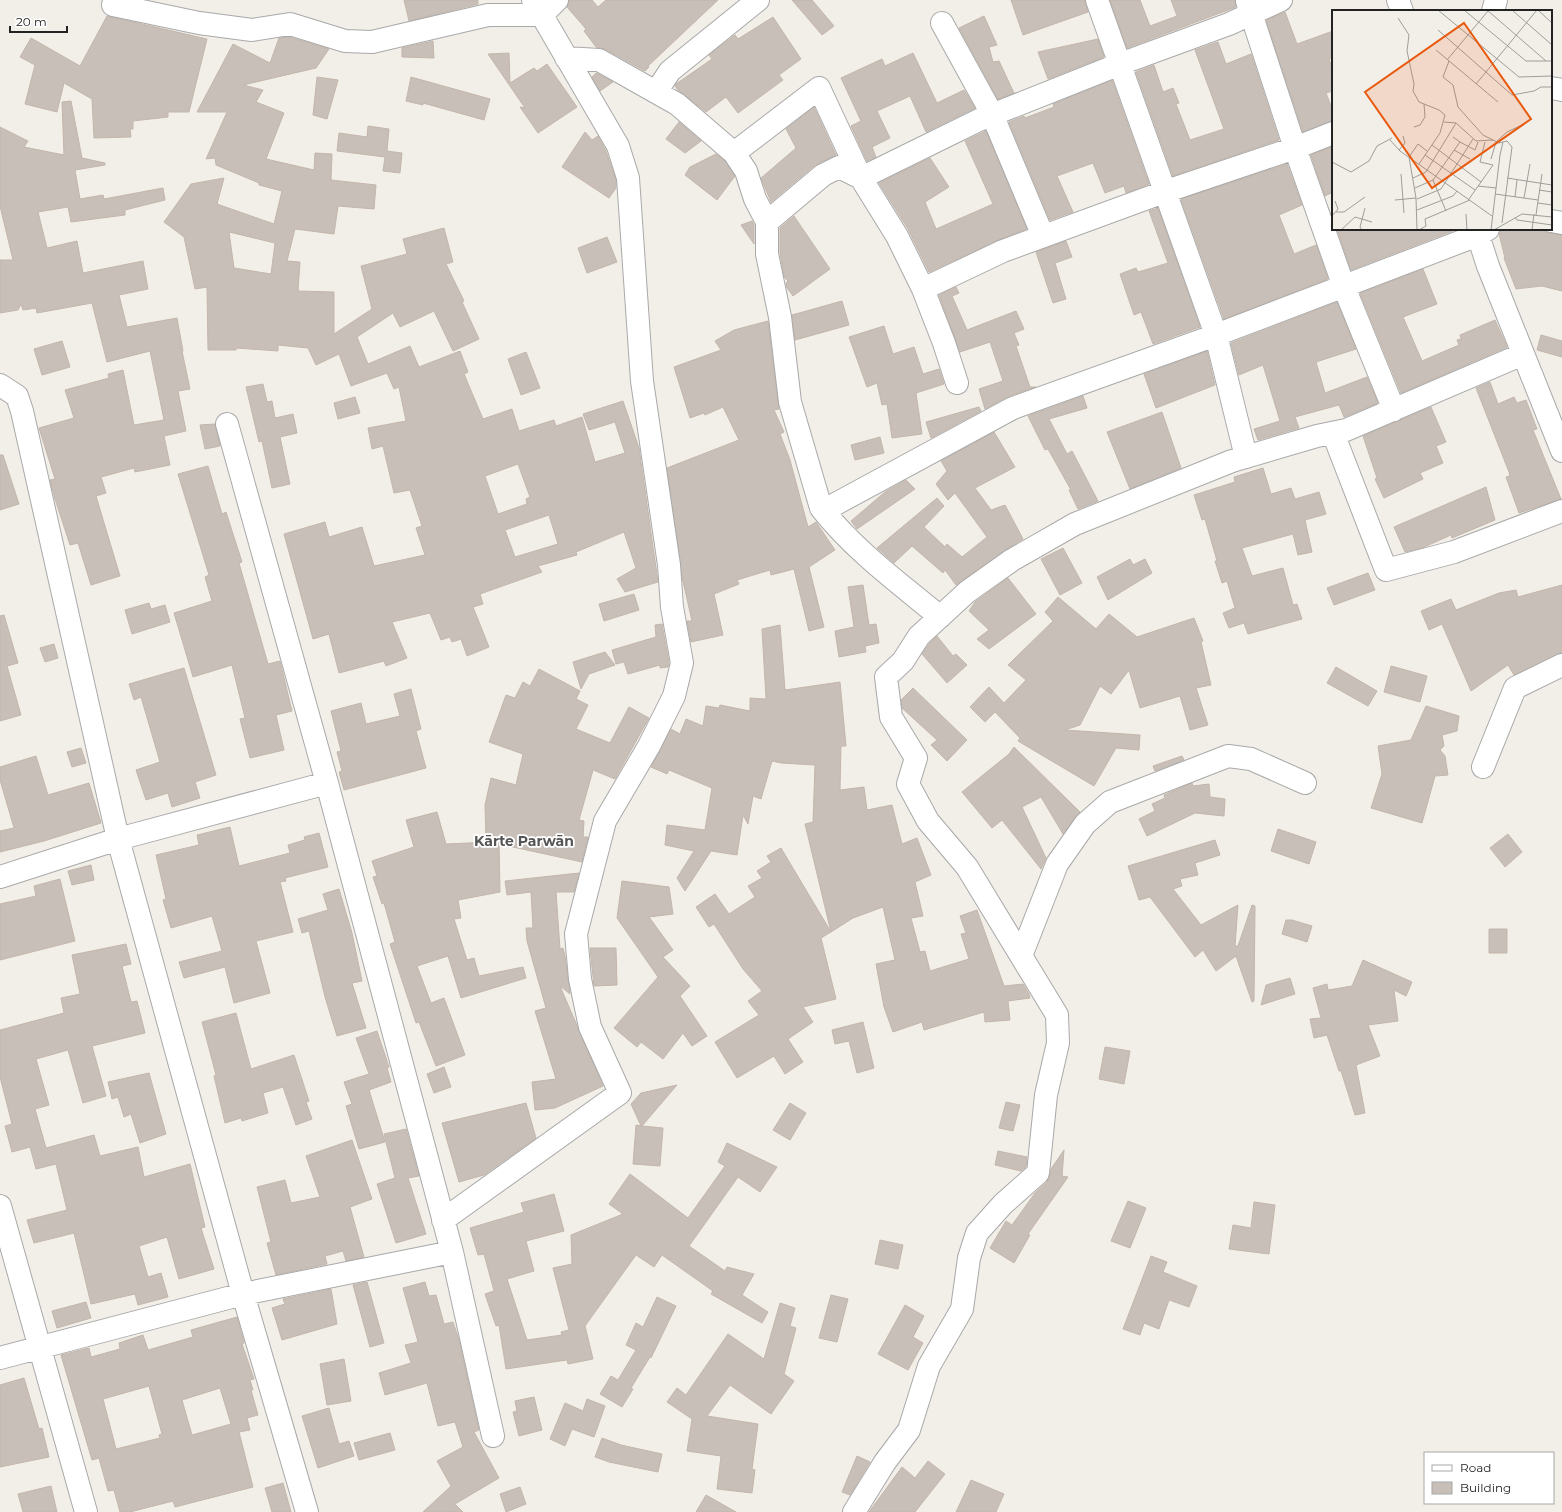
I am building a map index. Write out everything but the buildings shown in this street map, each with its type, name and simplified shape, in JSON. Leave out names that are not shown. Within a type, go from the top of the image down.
[{"type":"street","points":[[113,5],[199,23],[252,30],[290,24],[344,41],[372,42],[488,15],[538,8],[557,0]]},
{"type":"street","points":[[656,92],[670,70],[758,0]]},
{"type":"street","points":[[1097,0],[1216,335],[1246,457]]},
{"type":"street","points":[[861,178],[992,114],[1120,64],[1229,24],[1249,7],[1281,0]]},
{"type":"street","points":[[1398,0],[1402,10]]},
{"type":"street","points":[[1493,10],[1496,0]]},
{"type":"street","points":[[1249,7],[1295,148],[1344,287],[1394,410]]},
{"type":"street","points":[[443,1220],[620,1093],[590,1027],[580,979],[576,934],[605,821],[649,746],[674,696],[682,663],[642,381],[628,178],[618,146],[538,8]]},
{"type":"street","points":[[942,23],[992,114],[1043,236]]},
{"type":"street","points":[[566,58],[600,60],[677,104],[734,153],[746,172],[755,199],[767,222],[767,254],[780,317],[790,402],[821,508],[841,533],[878,566],[940,617]]},
{"type":"street","points":[[734,153],[819,88],[861,178],[897,236],[923,288],[944,343],[957,383]]},
{"type":"street","points":[[1552,88],[1562,90]]},
{"type":"street","points":[[923,288],[1003,251],[1164,192],[1295,148],[1332,133]]},
{"type":"street","points":[[767,222],[823,175],[839,167],[861,178]]},
{"type":"street","points":[[1552,220],[1562,223]]},
{"type":"street","points":[[821,508],[830,508],[1013,408],[1344,287],[1480,231],[1524,354],[1562,451]]},
{"type":"street","points":[[854,1512],[885,1462],[909,1430],[929,1366],[962,1309],[969,1258],[978,1233],[1003,1204],[1038,1173],[1046,1095],[1058,1043],[1057,1015],[967,867],[928,821],[908,784],[916,758],[891,717],[886,677],[903,661],[919,636],[967,592],[1012,560],[1075,524],[1246,457],[1346,430],[1524,354]]},
{"type":"street","points":[[0,385],[17,396],[22,411],[118,838],[243,1294],[307,1512]]},
{"type":"street","points":[[227,424],[327,783],[452,1252],[493,1436]]},
{"type":"street","points":[[1333,433],[1386,570],[1454,552],[1562,511]]},
{"type":"street","points":[[1483,767],[1515,688],[1562,665]]},
{"type":"street","points":[[1021,956],[1057,864],[1085,824],[1110,802],[1228,756],[1251,759],[1305,783]]},
{"type":"street","points":[[0,877],[118,838],[327,783]]},
{"type":"street","points":[[0,1206],[41,1347],[86,1512]]},
{"type":"street","points":[[0,1358],[243,1294],[452,1252]]},
{"type":"district","name":"Kārte Parwān","points":[[524,841]]}]
